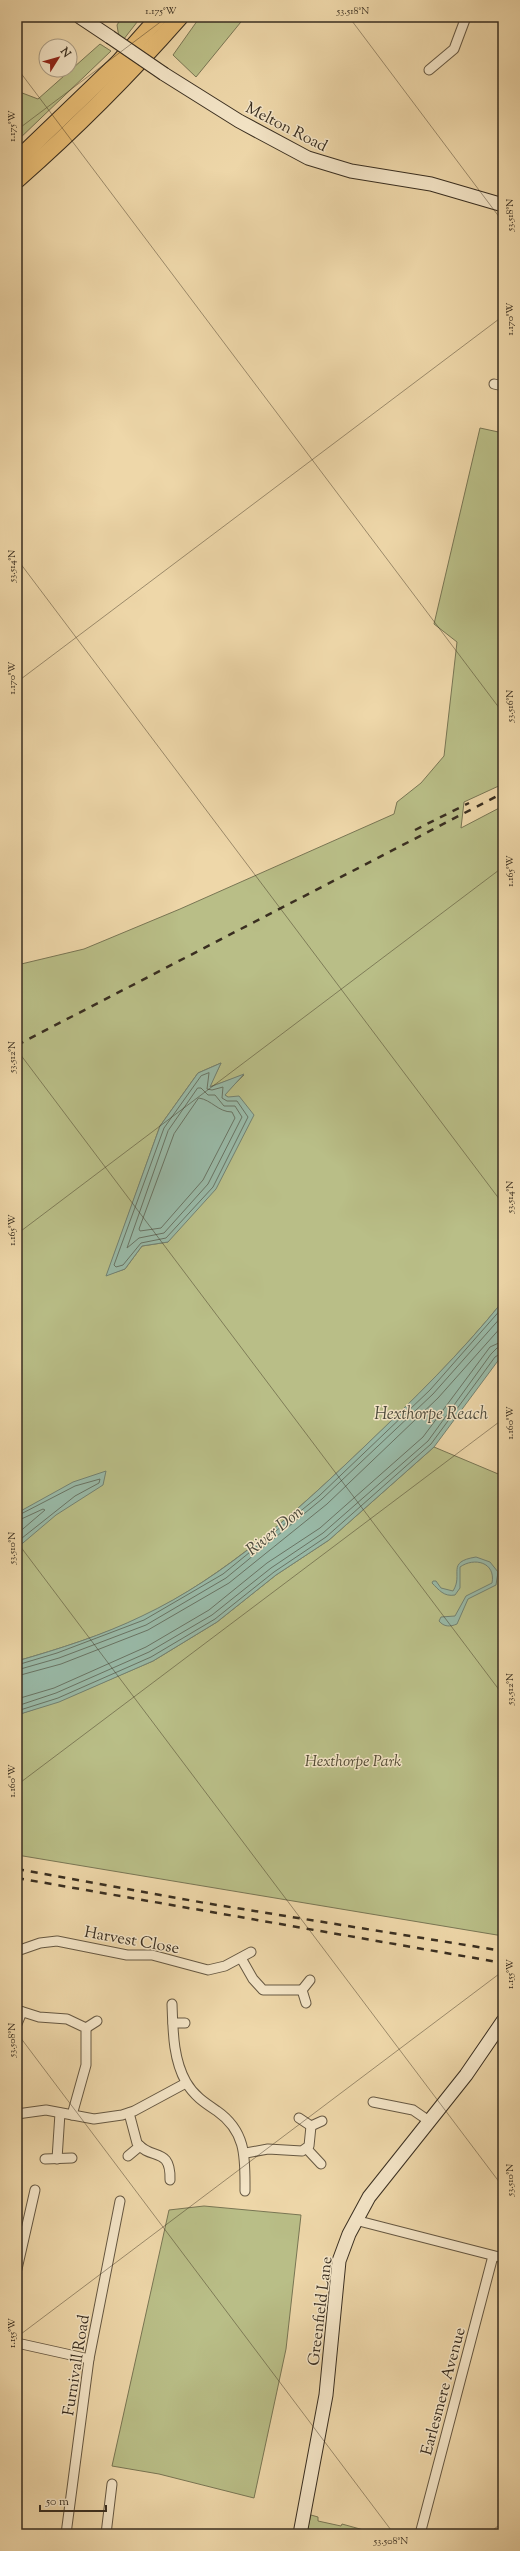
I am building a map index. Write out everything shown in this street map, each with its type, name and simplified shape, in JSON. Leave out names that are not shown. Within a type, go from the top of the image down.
[{"type":"highway","points":[[17,160],[119,62],[159,17]]},
{"type":"highway","points":[[17,180],[66,136],[132,72],[180,17]]},
{"type":"street","name":"Melton Road","points":[[80,17],[164,74],[239,121],[308,158],[351,171],[431,184],[503,205]]},
{"type":"street","points":[[429,70],[454,49],[466,17]]},
{"type":"street","name":"Harvest Close","points":[[17,1951],[40,1943],[56,1941],[120,1954],[158,1956],[208,1970],[225,1966],[251,1952]]},
{"type":"street","points":[[241,1958],[253,1979],[263,1990],[302,1990]]},
{"type":"street","points":[[302,1990],[310,1980]]},
{"type":"street","points":[[302,1990],[306,2003]]},
{"type":"street","points":[[172,2004],[178,2062],[186,2083],[196,2096],[226,2119],[236,2132],[246,2153],[245,2191]]},
{"type":"street","points":[[17,2024],[20,2011],[40,2017],[67,2019],[86,2028]]},
{"type":"street","points":[[86,2028],[97,2021]]},
{"type":"street","name":"Greenfield Lane","points":[[300,2534],[326,2395],[339,2261],[355,2220],[370,2197],[466,2075],[503,2021]]},
{"type":"street","points":[[173,2023],[185,2024]]},
{"type":"street","points":[[72,2115],[86,2065],[86,2028]]},
{"type":"street","points":[[17,2114],[46,2110],[99,2118],[129,2113],[186,2083]]},
{"type":"street","points":[[373,2102],[413,2110],[429,2121]]},
{"type":"street","points":[[57,2159],[60,2113]]},
{"type":"street","points":[[129,2113],[140,2146],[166,2159],[170,2169],[170,2180]]},
{"type":"street","points":[[299,2118],[311,2126]]},
{"type":"street","points":[[311,2126],[322,2121]]},
{"type":"street","points":[[246,2153],[268,2148],[296,2152],[307,2149],[310,2146],[311,2126]]},
{"type":"street","points":[[128,2156],[140,2146]]},
{"type":"street","points":[[307,2149],[321,2164]]},
{"type":"street","points":[[45,2159],[72,2158]]},
{"type":"street","points":[[17,2269],[35,2190]]},
{"type":"street","name":"Furnivall Road","points":[[66,2534],[88,2359],[120,2201]]},
{"type":"street","points":[[355,2220],[503,2258]]},
{"type":"street","name":"Earlesmere Avenue","points":[[420,2534],[493,2256]]},
{"type":"street","points":[[17,2343],[88,2359]]},
{"type":"street","points":[[106,2534],[112,2484]]},
{"type":"green space","points":[[122,17],[141,17],[120,44],[117,25]]},
{"type":"green space","points":[[200,17],[245,17],[196,77],[173,55]]},
{"type":"green space","points":[[100,44],[111,51],[17,141],[17,91],[38,99],[62,78],[78,78],[78,64]]},
{"type":"green space","points":[[480,428],[503,433],[503,784],[464,802],[461,828],[503,806],[503,1301],[453,1359],[381,1431],[337,1473],[285,1519],[231,1562],[173,1601],[142,1617],[81,1641],[17,1661],[17,965],[84,949],[180,909],[394,814],[397,802],[421,783],[444,756],[457,642],[434,624]],"holes":[[[221,1063],[209,1087],[244,1075],[224,1095],[228,1097],[168,1242],[142,1246],[125,1269],[107,1275],[160,1126],[198,1073]]]},
{"type":"green space","name":"Hexthorpe Park","points":[[434,1447],[503,1476],[503,1936],[17,1855],[17,1715],[62,1700],[153,1661],[217,1622],[276,1575],[329,1540]]},
{"type":"green space","points":[[204,2206],[301,2215],[286,2349],[254,2498],[159,2474],[112,2466],[169,2210]]},
{"type":"green space","points":[[311,2515],[318,2517],[318,2521],[341,2526],[342,2524],[378,2534],[311,2534],[308,2527]]},
{"type":"water","points":[[221,1063],[210,1087],[244,1074],[225,1095],[228,1097],[239,1096],[254,1115],[216,1189],[168,1242],[142,1246],[125,1269],[106,1276],[160,1126],[198,1073]]},
{"type":"water","points":[[503,1301],[503,1354],[434,1447],[329,1540],[276,1575],[217,1622],[153,1661],[59,1702],[17,1715],[17,1661],[81,1641],[127,1623],[173,1600],[232,1562],[314,1494],[383,1429],[454,1358]]},
{"type":"water","points":[[106,1471],[103,1485],[56,1515],[17,1548],[17,1513],[73,1482]]},
{"type":"water","points":[[476,1557],[490,1562],[498,1572],[496,1585],[468,1599],[457,1624],[452,1626],[445,1625],[439,1621],[441,1617],[455,1616],[466,1596],[492,1583],[491,1570],[483,1563],[477,1562],[471,1562],[460,1567],[460,1588],[455,1595],[445,1594],[432,1583],[433,1581],[436,1581],[441,1588],[453,1591],[456,1585],[458,1565],[467,1559]]},
{"type":"railway","points":[[17,1045],[503,793]]},
{"type":"railway","points":[[415,830],[469,803]]},
{"type":"railway","points":[[17,1869],[205,1903],[503,1951]]},
{"type":"railway","points":[[17,1878],[503,1963]]},
{"type":"water label","name":"Hexthorpe Reach","points":[[431,1413]]},
{"type":"water label","name":"River Don","points":[[274,1530]]}]
